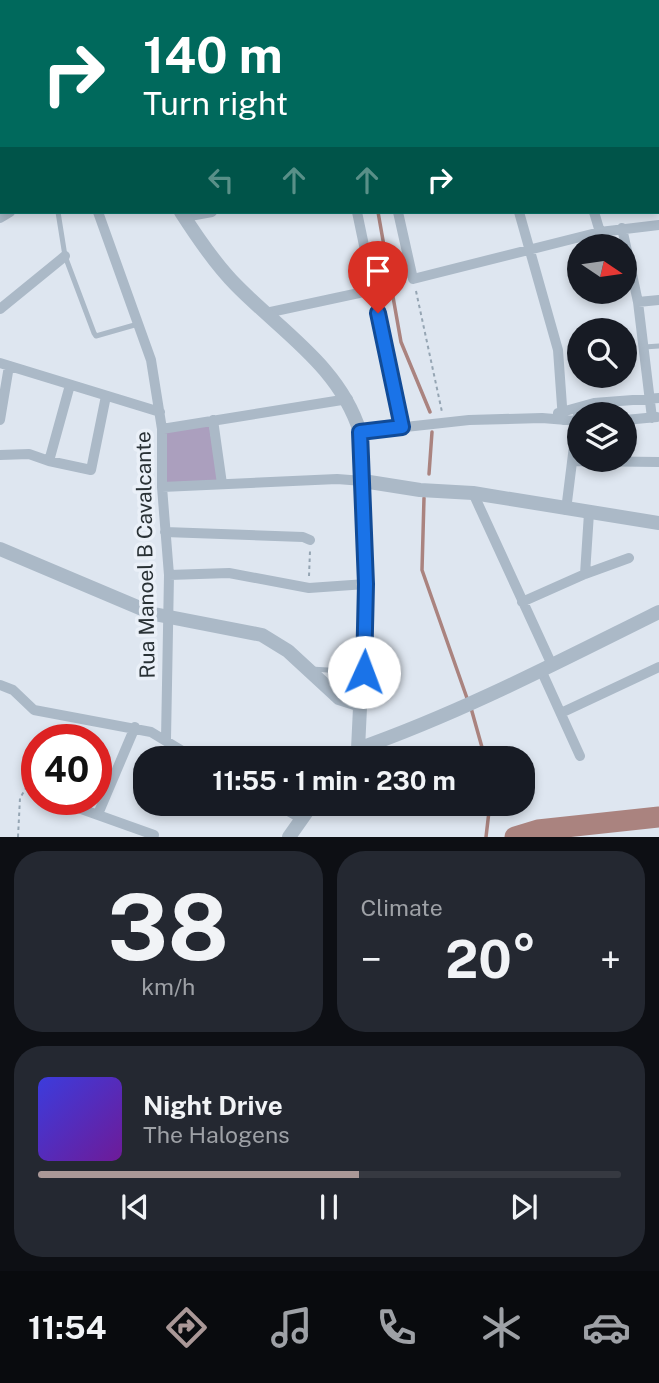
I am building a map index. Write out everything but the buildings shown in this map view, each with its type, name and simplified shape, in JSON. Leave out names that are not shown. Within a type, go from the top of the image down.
[{"type":"street","name":"Rua Manoel B Cavalcante","points":[[100,214],[151,360],[160,412],[162,487],[169,575],[166,739]]},
{"type":"street","points":[[183,214],[233,283],[330,374],[348,399],[360,432],[366,584],[364,672],[356,746]]},
{"type":"street","points":[[357,214],[402,427]]},
{"type":"street","points":[[398,214],[413,279],[600,232],[659,225]]},
{"type":"street","points":[[520,214],[558,350],[563,416]]},
{"type":"street","points":[[595,214],[600,232]]},
{"type":"street","points":[[622,228],[654,398],[655,417],[637,419]]},
{"type":"street","points":[[0,309],[65,256]]},
{"type":"street","points":[[266,313],[373,290]]},
{"type":"street","points":[[638,302],[659,300]]},
{"type":"street","points":[[0,420],[4,364],[160,412]]},
{"type":"street","points":[[49,461],[70,385]]},
{"type":"street","points":[[0,456],[29,454],[91,470],[106,396]]},
{"type":"street","points":[[606,402],[654,398]]},
{"type":"street","points":[[162,429],[348,399]]},
{"type":"street","points":[[563,416],[567,414]]},
{"type":"street","points":[[360,432],[444,422],[567,417]]},
{"type":"street","points":[[213,420],[222,484]]},
{"type":"street","points":[[637,462],[659,462]]},
{"type":"street","points":[[566,510],[571,472]]},
{"type":"street","points":[[162,487],[337,479],[420,490],[473,493],[659,523]]},
{"type":"street","points":[[473,493],[522,602],[561,713],[580,756]]},
{"type":"street","points":[[585,574],[589,513]]},
{"type":"street","points":[[165,532],[289,536],[310,540]]},
{"type":"street","points":[[0,549],[140,609],[169,618],[262,635],[288,651],[339,698],[361,705]]},
{"type":"street","points":[[522,602],[629,558]]},
{"type":"street","points":[[169,575],[229,573],[309,588],[366,584]]},
{"type":"street","points":[[372,746],[490,695],[659,612]]},
{"type":"street","points":[[561,713],[659,667]]},
{"type":"street","points":[[0,685],[13,690],[34,710],[135,727],[176,746]]},
{"type":"street","points":[[112,781],[135,727]]},
{"type":"street","points":[[101,815],[154,835]]},
{"type":"street","points":[[297,816],[302,819]]},
{"type":"street","points":[[289,837],[304,816]]},
{"type":"lane","points":[[58,214],[65,256],[96,336],[138,324]]},
{"type":"lane","points":[[644,347],[659,346]]},
{"type":"lane","points":[[308,669],[364,672]]},
{"type":"path","points":[[413,279],[444,422]]},
{"type":"path","points":[[309,588],[310,540]]},
{"type":"path","points":[[60,724],[63,715]]},
{"type":"path","points":[[18,837],[21,796]]},
{"type":"shaded area","points":[[209,424],[218,482],[165,484],[164,431]]},
{"type":"waterway","points":[[378,214],[401,342],[430,412]]},
{"type":"waterway","points":[[429,474],[432,432]]},
{"type":"waterway","points":[[424,498],[422,570],[468,701]]},
{"type":"waterway","points":[[471,708],[482,746]]},
{"type":"waterway","points":[[486,837],[488,816]]},
{"type":"waterway","points":[[515,837],[538,830],[659,817]]},
{"type":"route","points":[[364,672],[366,584],[360,432],[402,427],[378,313]]}]
